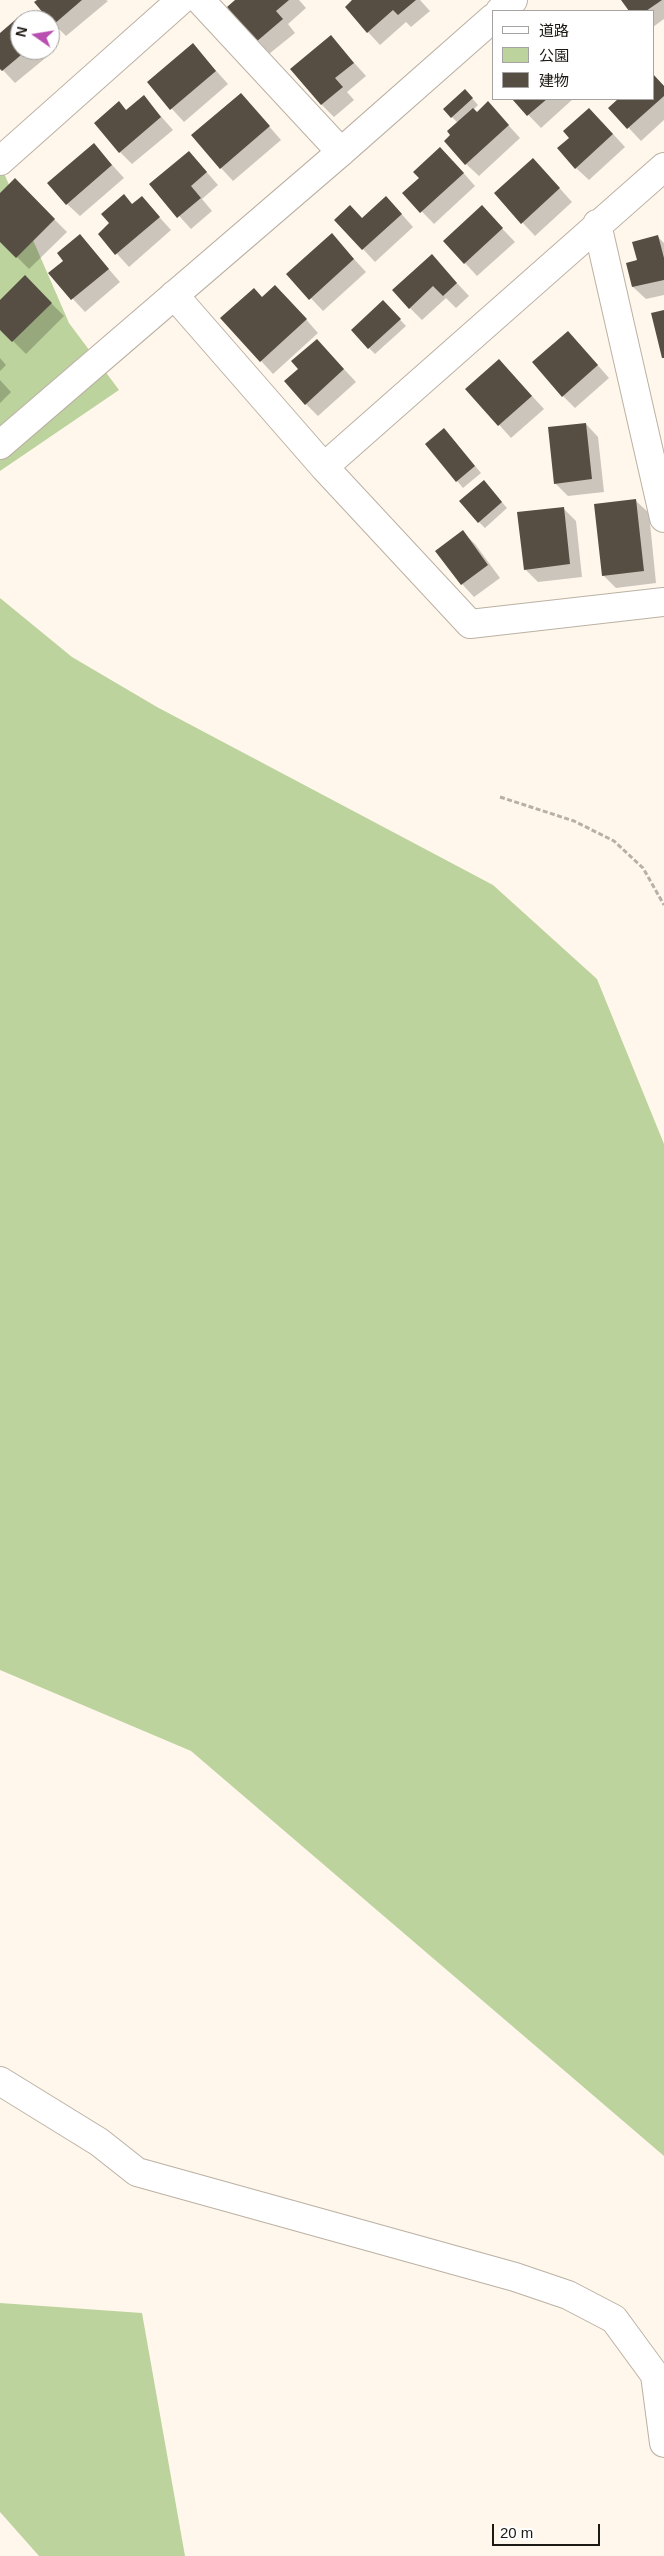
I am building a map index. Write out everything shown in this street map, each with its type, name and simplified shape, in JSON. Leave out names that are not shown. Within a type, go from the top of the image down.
[{"type":"street","points":[[0,161],[181,0]]},
{"type":"street","points":[[200,0],[341,152]]},
{"type":"street","points":[[501,10],[513,0]]},
{"type":"street","points":[[0,445],[341,152],[492,19]]},
{"type":"street","points":[[324,467],[598,224],[664,168]]},
{"type":"street","points":[[598,224],[664,518]]},
{"type":"street","points":[[174,295],[324,467],[470,624],[664,602]]},
{"type":"street","points":[[0,2081],[99,2142],[137,2172],[515,2277],[568,2296],[614,2319],[655,2375],[664,2443]]},
{"type":"path","points":[[500,797],[574,821],[614,841],[643,868],[664,905]]},
{"type":"green space","points":[[0,164],[69,323],[119,390],[0,471]]},
{"type":"green space","points":[[0,598],[72,657],[157,707],[493,885],[597,979],[664,1144],[664,2156],[191,1751],[0,1670]]},
{"type":"green space","points":[[0,2303],[142,2313],[185,2556],[39,2556],[0,2512]]},
{"type":"building","points":[[37,0],[82,0],[60,19],[60,10],[41,10],[34,2]]},
{"type":"building","points":[[235,0],[289,0],[276,11],[283,19],[256,42],[227,7]]},
{"type":"building","points":[[352,0],[416,0],[398,15],[393,10],[367,33],[345,7]]},
{"type":"building","points":[[621,0],[662,0],[647,10],[628,10]]},
{"type":"building","points":[[10,24],[10,60],[15,60],[2,71],[0,69],[0,33]]},
{"type":"building","points":[[331,35],[354,63],[335,78],[343,87],[321,105],[290,69]]},
{"type":"building","points":[[193,43],[216,71],[170,110],[147,82]]},
{"type":"building","points":[[654,75],[664,86],[664,96],[627,129],[608,108],[617,100],[654,100]]},
{"type":"building","points":[[465,89],[473,98],[451,118],[443,109]]},
{"type":"building","points":[[241,93],[270,126],[220,169],[191,135]]},
{"type":"building","points":[[144,95],[161,117],[119,153],[94,123],[119,101],[126,110]]},
{"type":"building","points":[[513,100],[546,100],[527,116]]},
{"type":"building","points":[[488,101],[509,125],[465,165],[444,141],[450,135],[447,131],[473,108],[477,112]]},
{"type":"building","points":[[589,108],[613,134],[575,169],[557,148],[569,138],[563,131]]},
{"type":"building","points":[[94,143],[112,165],[66,205],[47,183]]},
{"type":"building","points":[[440,147],[464,173],[420,213],[402,193],[419,178],[413,172]]},
{"type":"building","points":[[189,151],[207,172],[191,186],[201,198],[177,218],[149,184]]},
{"type":"building","points":[[533,158],[560,188],[521,224],[494,193]]},
{"type":"building","points":[[15,178],[55,219],[16,258],[0,242],[0,193]]},
{"type":"building","points":[[124,194],[132,204],[142,196],[160,217],[115,255],[98,234],[109,223],[101,214]]},
{"type":"building","points":[[386,196],[402,214],[362,250],[334,220],[350,205],[362,218]]},
{"type":"building","points":[[482,205],[503,228],[464,264],[443,241]]},
{"type":"building","points":[[332,233],[354,259],[309,300],[286,274]]},
{"type":"building","points":[[80,234],[109,269],[71,300],[48,273],[63,261],[57,253]]},
{"type":"building","points":[[658,235],[664,258],[664,280],[632,287],[626,263],[637,260],[632,242]]},
{"type":"building","points":[[432,254],[457,283],[443,296],[433,286],[409,309],[392,290]]},
{"type":"building","points":[[25,275],[52,303],[12,342],[0,330],[0,300]]},
{"type":"building","points":[[275,285],[307,319],[260,362],[220,318],[254,288],[262,297]]},
{"type":"building","points":[[383,300],[401,319],[368,349],[351,330]]},
{"type":"building","points":[[664,310],[664,358],[662,358],[651,313]]},
{"type":"building","points":[[568,331],[598,365],[562,397],[532,362]]},
{"type":"building","points":[[317,339],[344,369],[305,405],[284,381],[298,369],[291,361]]},
{"type":"building","points":[[499,359],[532,396],[498,426],[465,389]]},
{"type":"building","points":[[586,423],[592,479],[554,484],[548,427]]},
{"type":"building","points":[[444,428],[475,466],[456,482],[425,444]]},
{"type":"building","points":[[484,480],[502,502],[478,523],[459,501]]},
{"type":"building","points":[[636,499],[644,571],[602,576],[594,504]]},
{"type":"building","points":[[564,507],[570,564],[524,570],[517,512]]},
{"type":"building","points":[[463,530],[488,565],[461,585],[435,551]]}]
